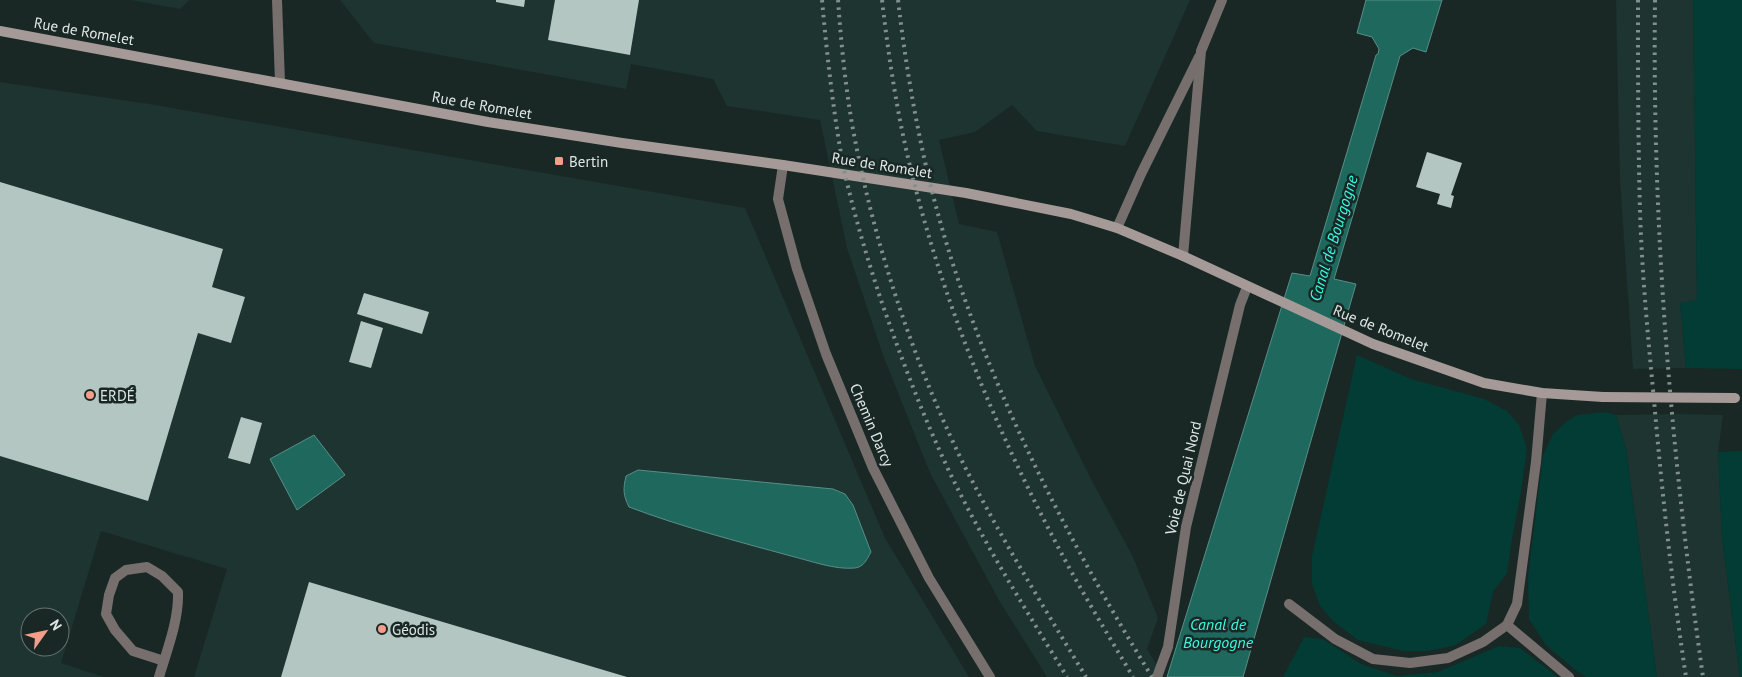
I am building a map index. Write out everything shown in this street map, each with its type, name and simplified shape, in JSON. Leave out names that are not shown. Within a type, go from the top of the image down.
[{"type":"street","points":[[277,0],[280,82]]},
{"type":"street","points":[[1117,228],[1201,51],[1222,0]]},
{"type":"street","name":"Rue de Romelet","points":[[0,31],[497,123],[622,144],[782,165],[966,193],[1071,214],[1117,228],[1183,256],[1373,344],[1484,383],[1542,392],[1604,397],[1738,398]]},
{"type":"street","points":[[1183,256],[1201,51]]},
{"type":"street","name":"Chemin Darcy","points":[[782,165],[778,200],[826,354],[877,476],[929,578],[990,677]]},
{"type":"street","name":"Voie de Quai Nord","points":[[1158,677],[1168,647],[1186,527],[1238,314],[1247,287]]},
{"type":"street","points":[[1289,604],[1335,639],[1373,659],[1410,663],[1448,658],[1483,642],[1507,626],[1517,604],[1536,462],[1542,392]]},
{"type":"street","points":[[159,677],[164,661],[178,606],[178,592],[162,576],[147,567],[126,570],[115,578],[106,614],[115,630],[133,651],[164,661]]},
{"type":"street","points":[[1507,626],[1569,677]]},
{"type":"shaded area","points":[[131,0],[189,0],[180,9]]},
{"type":"shaded area","points":[[340,0],[1190,0],[1125,146],[1037,131],[1012,105],[975,132],[939,140],[959,224],[997,232],[1035,366],[1091,479],[1133,557],[1158,618],[1147,649],[1164,677],[1047,677],[1000,602],[930,473],[883,355],[847,248],[820,120],[727,106],[713,79],[631,64],[626,89],[374,43]]},
{"type":"shaded area","points":[[1616,0],[1693,0],[1697,301],[1680,303],[1686,368],[1633,369],[1620,180]]},
{"type":"shaded area","points":[[1693,0],[1742,0],[1742,369],[1686,368],[1680,303],[1697,300]]},
{"type":"shaded area","points":[[0,82],[149,104],[745,208],[885,538],[969,677],[194,677],[227,569],[101,531],[70,633],[70,607],[20,607],[20,657],[63,657],[61,663],[104,677],[0,677]]},
{"type":"shaded area","points":[[1357,355],[1411,379],[1484,399],[1507,411],[1519,425],[1527,448],[1507,573],[1493,592],[1486,624],[1456,645],[1429,651],[1403,651],[1358,640],[1333,621],[1320,606],[1312,584],[1312,556]]},
{"type":"shaded area","points":[[1605,412],[1616,415],[1626,449],[1657,677],[1586,677],[1546,645],[1529,619],[1528,577],[1543,455],[1553,434],[1566,422],[1577,415]]},
{"type":"shaded area","points":[[1616,415],[1723,415],[1718,452],[1722,537],[1740,677],[1657,677],[1626,449]]},
{"type":"shaded area","points":[[1742,451],[1742,677],[1740,677],[1722,537],[1718,452]]},
{"type":"shaded area","points":[[1304,637],[1323,639],[1361,664],[1397,676],[1438,672],[1499,646],[1520,648],[1558,677],[1283,677]]},
{"type":"water","name":"Canal de Bourgogne","points":[[1366,0],[1442,0],[1426,52],[1413,48],[1400,56],[1334,279],[1356,284],[1243,677],[1167,677],[1292,273],[1310,276],[1376,55],[1378,54],[1379,49],[1372,37],[1357,33]]},
{"type":"water","points":[[314,435],[345,475],[297,510],[270,459]]},
{"type":"water","points":[[638,470],[833,489],[845,494],[853,505],[871,552],[861,566],[847,568],[831,566],[709,533],[629,507],[624,488],[626,476]]},
{"type":"building","points":[[496,0],[525,0],[524,7],[496,2]]},
{"type":"building","points":[[555,0],[639,0],[630,55],[548,40]]},
{"type":"building","points":[[1427,152],[1462,163],[1451,195],[1454,196],[1451,208],[1437,204],[1440,194],[1416,187]]},
{"type":"building","name":"ERDÉ","points":[[0,182],[223,249],[212,287],[245,297],[231,343],[198,333],[148,501],[0,456]]},
{"type":"building","points":[[364,293],[429,312],[422,334],[357,314]]},
{"type":"building","points":[[361,321],[383,328],[371,368],[349,362]]},
{"type":"building","points":[[241,417],[262,423],[250,464],[228,458]]},
{"type":"building","name":"Géodis","points":[[309,582],[627,677],[281,677]]},
{"type":"railway","points":[[822,0],[836,124],[843,165],[876,286],[913,388],[949,471],[1005,576],[1067,677]]},
{"type":"railway","points":[[838,0],[847,93],[861,167],[883,254],[910,338],[943,421],[976,489],[1086,677]]},
{"type":"railway","points":[[882,0],[894,90],[908,156],[926,228],[958,325],[1018,468],[1065,560],[1133,677]]},
{"type":"railway","points":[[898,0],[911,90],[924,157],[947,244],[968,309],[993,373],[1051,498],[1083,559],[1152,677]]},
{"type":"railway","points":[[1638,0],[1639,185],[1644,282],[1664,504],[1686,677]]},
{"type":"railway","points":[[1655,0],[1655,85],[1660,255],[1673,424],[1703,677]]},
{"type":"place","name":"Bertin","points":[[559,161]]},
{"type":"place","name":"ERDÉ","points":[[90,395]]},
{"type":"place","name":"Géodis","points":[[382,629]]}]
